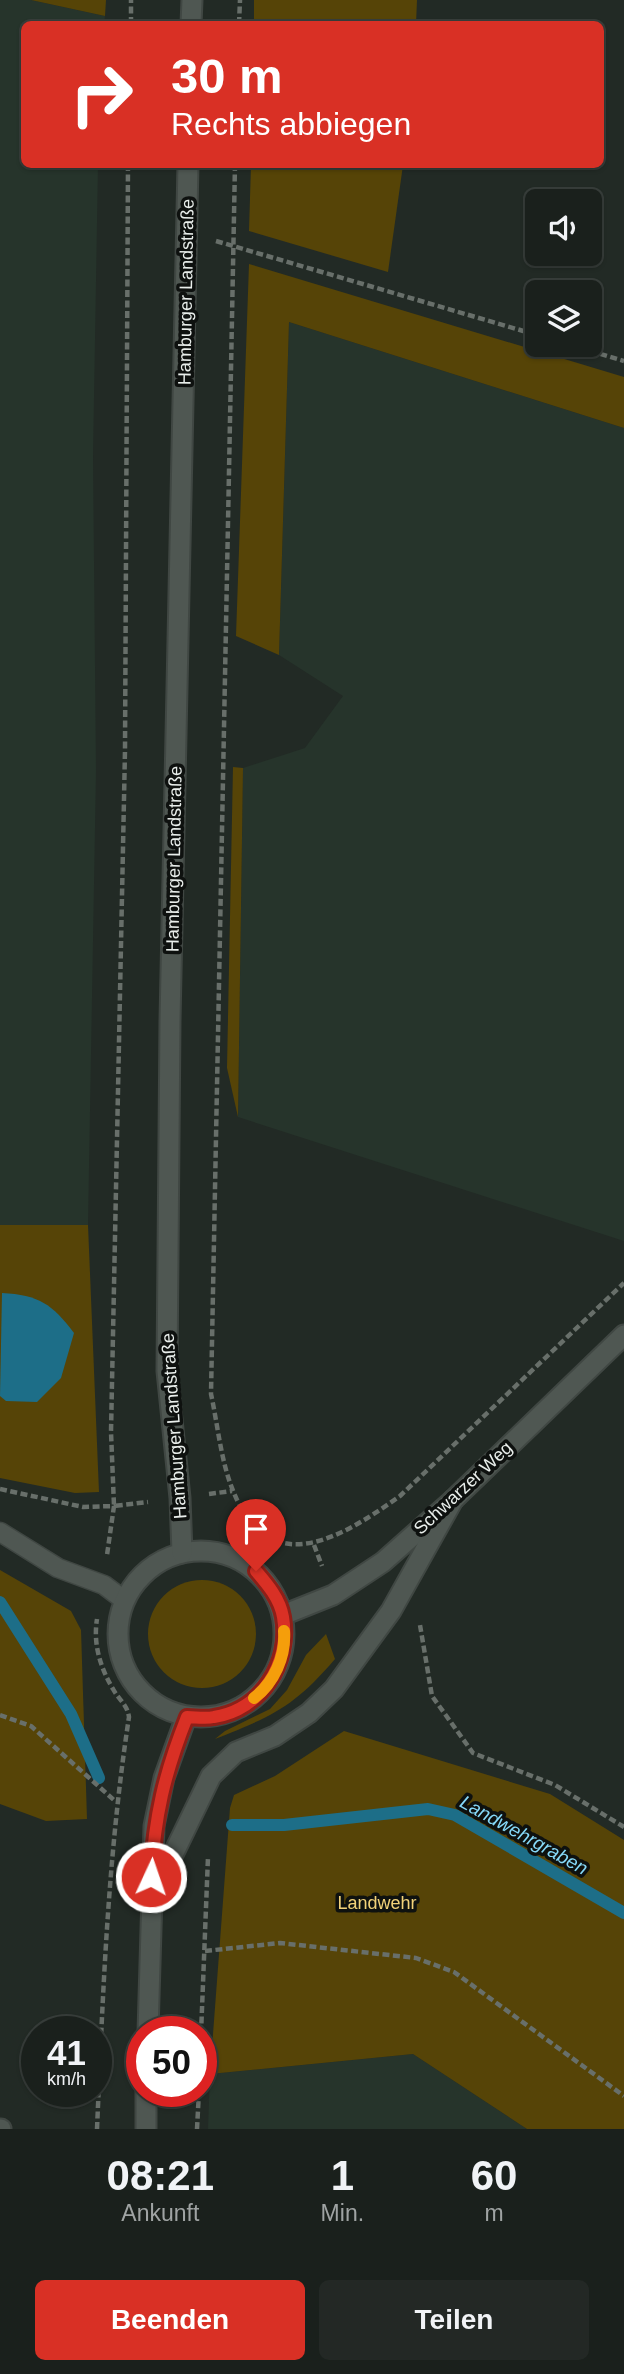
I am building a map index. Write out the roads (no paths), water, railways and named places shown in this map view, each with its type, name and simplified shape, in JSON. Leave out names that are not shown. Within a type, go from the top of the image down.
[{"type":"main road","points":[[191,21],[192,0]]},
{"type":"main road","name":"Hamburger Landstraße","points":[[182,1553],[180,1498],[167,1371],[170,1007],[188,168]]},
{"type":"main road","name":"Schwarzer Weg","points":[[283,1615],[333,1595],[383,1562],[453,1500],[624,1335]]},
{"type":"main road","points":[[150,1902],[211,1776],[236,1752],[275,1735],[309,1713],[334,1689],[391,1611],[453,1500]]},
{"type":"main road","points":[[208,1551],[234,1557],[256,1571],[273,1591],[283,1615],[285,1643],[278,1670],[262,1693],[240,1709],[214,1717],[187,1717],[152,1702],[132,1682],[120,1656],[117,1627],[124,1600],[138,1578],[158,1562],[182,1553],[208,1551]]},
{"type":"main road","points":[[148,2016],[154,1826],[164,1778],[187,1717]]},
{"type":"main road","points":[[146,2107],[146,2129]]},
{"type":"lane","points":[[0,1532],[58,1567],[104,1585],[124,1600]]},
{"type":"water","points":[[2,1293],[26,1296],[44,1303],[59,1315],[74,1333],[61,1378],[37,1402],[6,1401],[0,1396]]},
{"type":"waterway","name":"Landwehrgraben","points":[[0,1602],[71,1714],[99,1778]]},
{"type":"waterway","name":"Landwehrgraben","points":[[232,1825],[284,1825],[428,1809],[455,1815],[624,1913]]},
{"type":"park label","name":"Landwehr","points":[[377,1903]]}]
